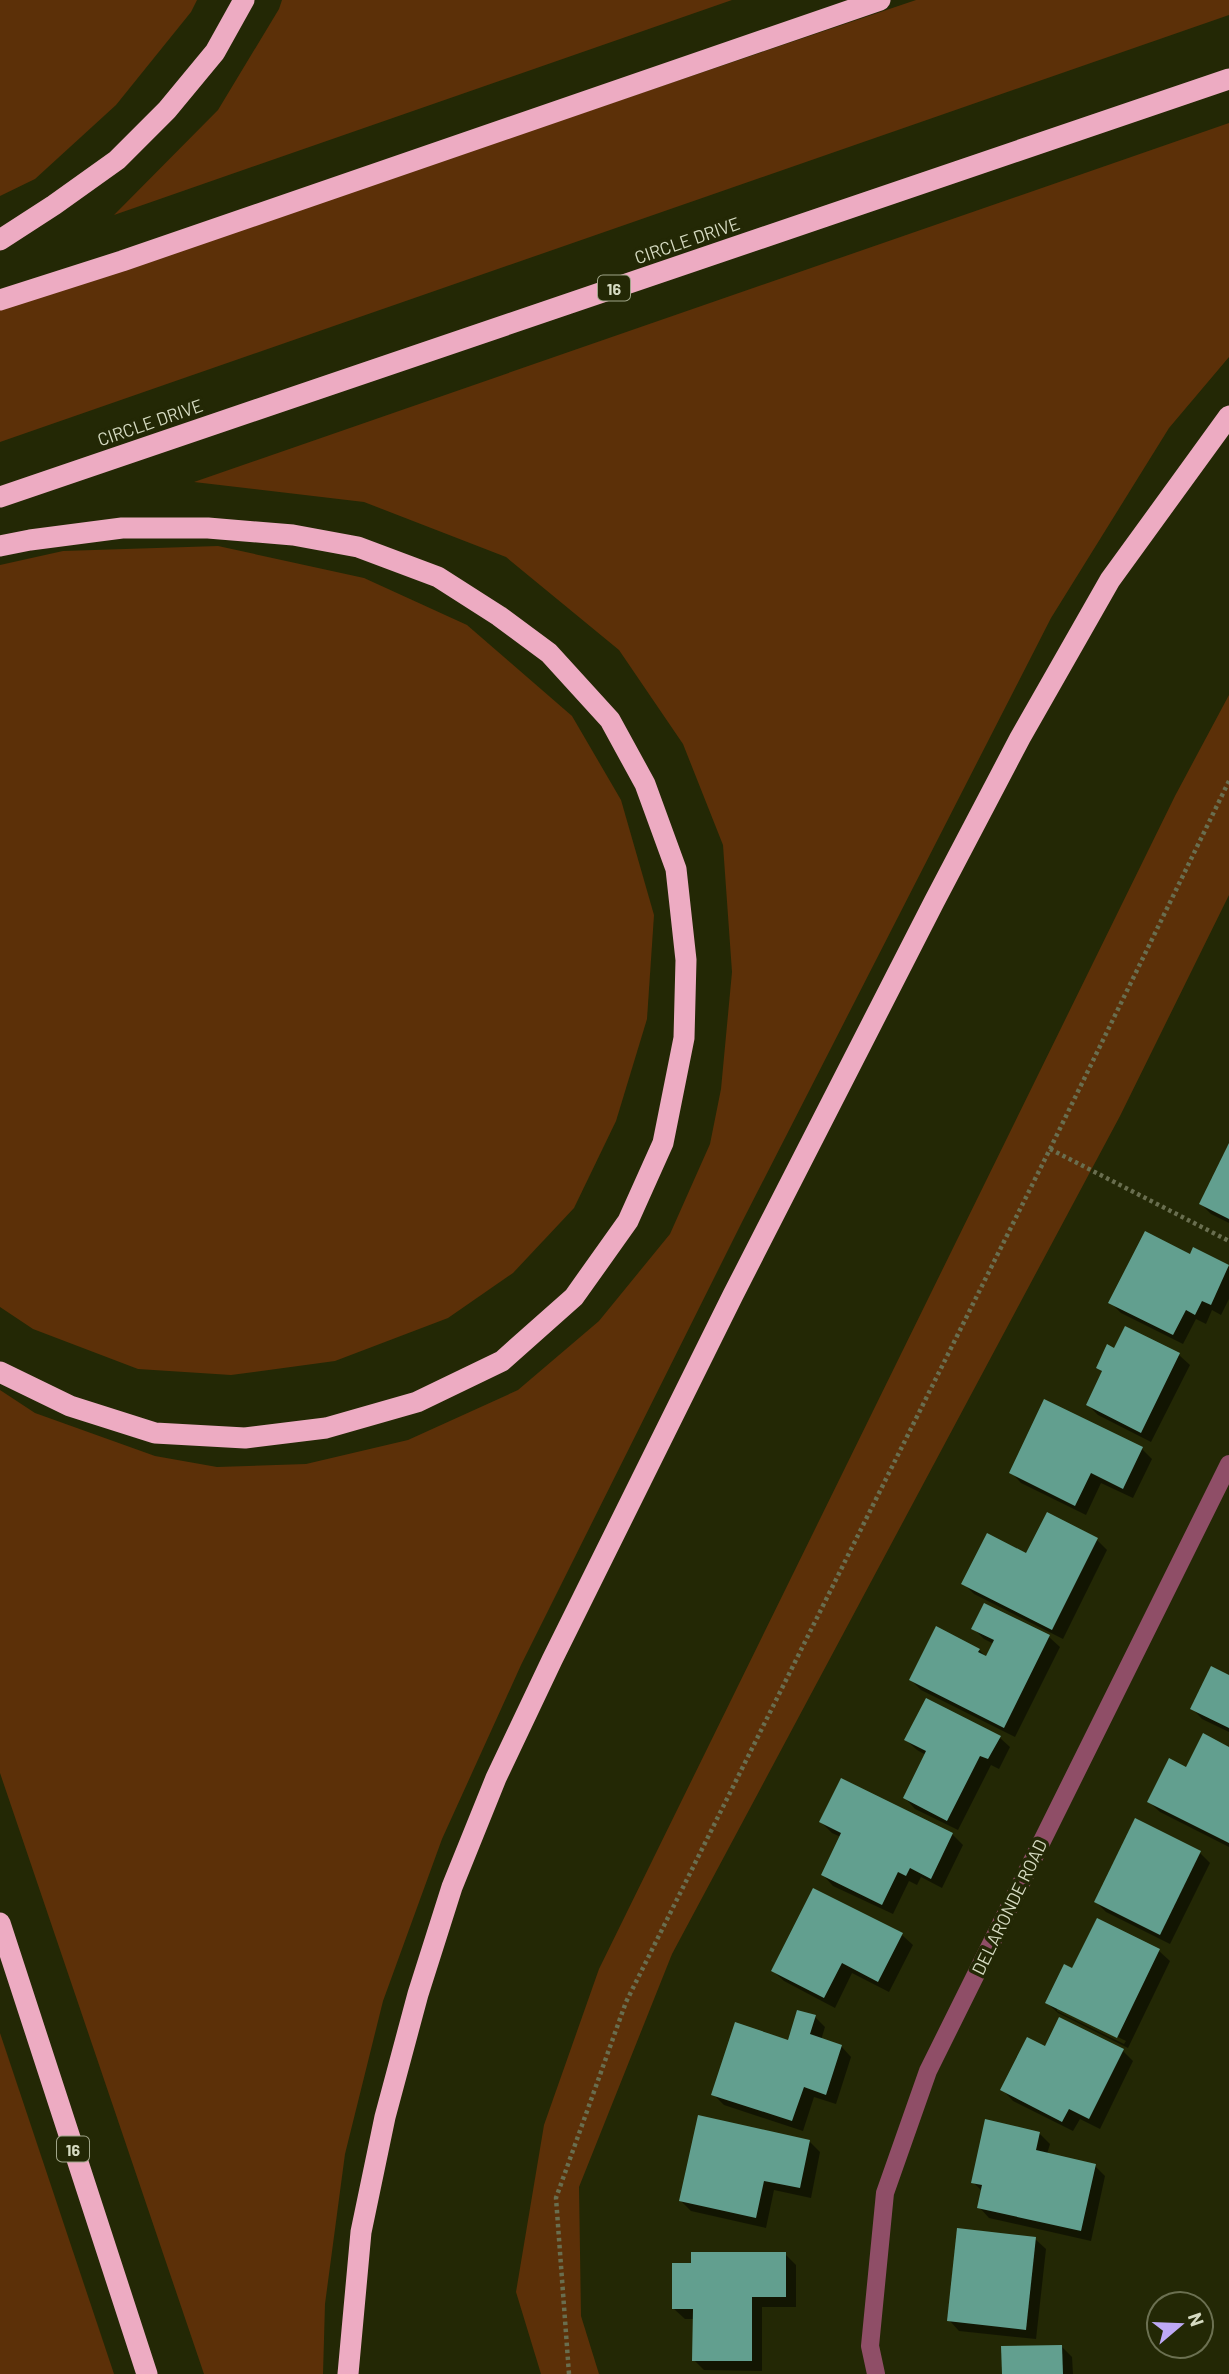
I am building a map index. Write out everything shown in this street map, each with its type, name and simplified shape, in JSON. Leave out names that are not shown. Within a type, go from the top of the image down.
[{"type":"highway","points":[[0,240],[117,160],[167,110],[215,52],[244,0]]},
{"type":"highway","points":[[0,300],[122,261],[880,0]]},
{"type":"highway","name":"CIRCLE DRIVE","points":[[0,497],[1229,79]]},
{"type":"highway","points":[[348,2374],[361,2232],[385,2117],[418,1994],[452,1887],[496,1778],[733,1295],[933,902],[1020,738],[1110,580],[1229,416]]},
{"type":"highway","points":[[0,546],[122,528],[208,528],[293,535],[358,547],[438,577],[550,653],[610,720],[645,784],[676,869],[686,960],[684,1038],[663,1143],[628,1221],[573,1297],[502,1361],[417,1402],[326,1428],[245,1438],[155,1433],[70,1406],[0,1371]]},
{"type":"highway","name":"16","points":[[0,1923],[147,2374]]},
{"type":"street","name":"DELARONDE ROAD","points":[[876,2374],[870,2346],[885,2193],[928,2071],[1229,1464]]},
{"type":"path","points":[[569,2374],[555,2198],[626,2002],[1050,1149],[1229,781]]},
{"type":"path","points":[[1050,1149],[1229,1241]]},
{"type":"shaded area","points":[[0,0],[197,0],[191,12],[116,105],[35,179],[0,196]]},
{"type":"shaded area","points":[[282,0],[732,0],[114,215],[218,110]]},
{"type":"shaded area","points":[[916,0],[1229,0],[1229,15],[0,442],[0,310]]},
{"type":"shaded area","points":[[1229,123],[1229,357],[1169,428],[1051,618],[742,1222],[521,1665],[442,1839],[383,2001],[345,2154],[325,2304],[323,2374],[204,2374],[0,1773],[0,1390],[35,1413],[155,1456],[217,1467],[306,1464],[408,1440],[518,1390],[599,1321],[670,1234],[710,1144],[721,1089],[732,972],[723,845],[683,744],[619,650],[506,557],[364,502],[194,482]]},
{"type":"shaded area","points":[[218,546],[364,578],[467,625],[572,716],[621,800],[654,915],[647,1019],[616,1121],[574,1208],[513,1273],[448,1318],[335,1361],[231,1375],[138,1369],[33,1329],[0,1307],[0,565],[63,551]]},
{"type":"shaded area","points":[[1229,695],[1229,895],[1120,1116],[672,1954],[579,2187],[581,2316],[599,2374],[541,2374],[516,2292],[544,2125],[599,1969],[1175,796]]},
{"type":"shaded area","points":[[0,2033],[114,2374],[0,2374]]},
{"type":"building","points":[[1229,1143],[1229,1219],[1199,1204]]},
{"type":"building","points":[[1145,1231],[1190,1254],[1193,1247],[1229,1265],[1211,1305],[1202,1301],[1195,1315],[1186,1310],[1173,1335],[1108,1303]]},
{"type":"building","points":[[1125,1326],[1180,1353],[1141,1433],[1086,1405],[1102,1371],[1096,1368],[1107,1344],[1114,1348]]},
{"type":"building","points":[[1044,1399],[1143,1447],[1123,1489],[1091,1473],[1075,1506],[1009,1473]]},
{"type":"building","points":[[1047,1512],[1098,1538],[1052,1630],[961,1584],[987,1533],[1026,1553]]},
{"type":"building","points":[[984,1603],[1050,1635],[1004,1728],[909,1680],[936,1626],[980,1649],[978,1652],[986,1656],[994,1640],[971,1629]]},
{"type":"building","points":[[1211,1666],[1229,1675],[1229,1728],[1190,1709]]},
{"type":"building","points":[[926,1698],[1001,1736],[988,1759],[980,1756],[947,1821],[903,1798],[926,1751],[904,1740]]},
{"type":"building","points":[[1203,1733],[1229,1747],[1229,1843],[1147,1802],[1169,1758],[1186,1767]]},
{"type":"building","points":[[841,1778],[953,1833],[931,1879],[910,1868],[906,1876],[898,1872],[882,1905],[821,1875],[841,1833],[819,1822]]},
{"type":"building","points":[[1135,1818],[1201,1851],[1160,1935],[1094,1902]]},
{"type":"building","points":[[813,1888],[903,1933],[878,1982],[842,1963],[824,1998],[771,1971]]},
{"type":"building","points":[[1097,1918],[1160,1949],[1117,2038],[1045,2003],[1064,1964],[1072,1968]]},
{"type":"building","points":[[797,2010],[816,2015],[810,2034],[842,2045],[826,2095],[804,2087],[792,2121],[711,2095],[735,2022],[788,2040]]},
{"type":"building","points":[[1059,2017],[1124,2049],[1089,2119],[1069,2109],[1062,2122],[1000,2090],[1027,2037],[1045,2046]]},
{"type":"building","points":[[698,2115],[810,2140],[800,2188],[764,2181],[756,2218],[679,2201]]},
{"type":"building","points":[[985,2119],[1040,2132],[1036,2150],[1096,2164],[1081,2231],[977,2208],[982,2185],[971,2183]]},
{"type":"building","points":[[957,2228],[1036,2237],[1026,2330],[947,2321]]},
{"type":"building","points":[[691,2252],[786,2252],[786,2297],[752,2297],[752,2361],[692,2361],[693,2309],[672,2309],[672,2263],[691,2263]]},
{"type":"building","points":[[1062,2345],[1063,2374],[1002,2374],[1001,2346]]}]
